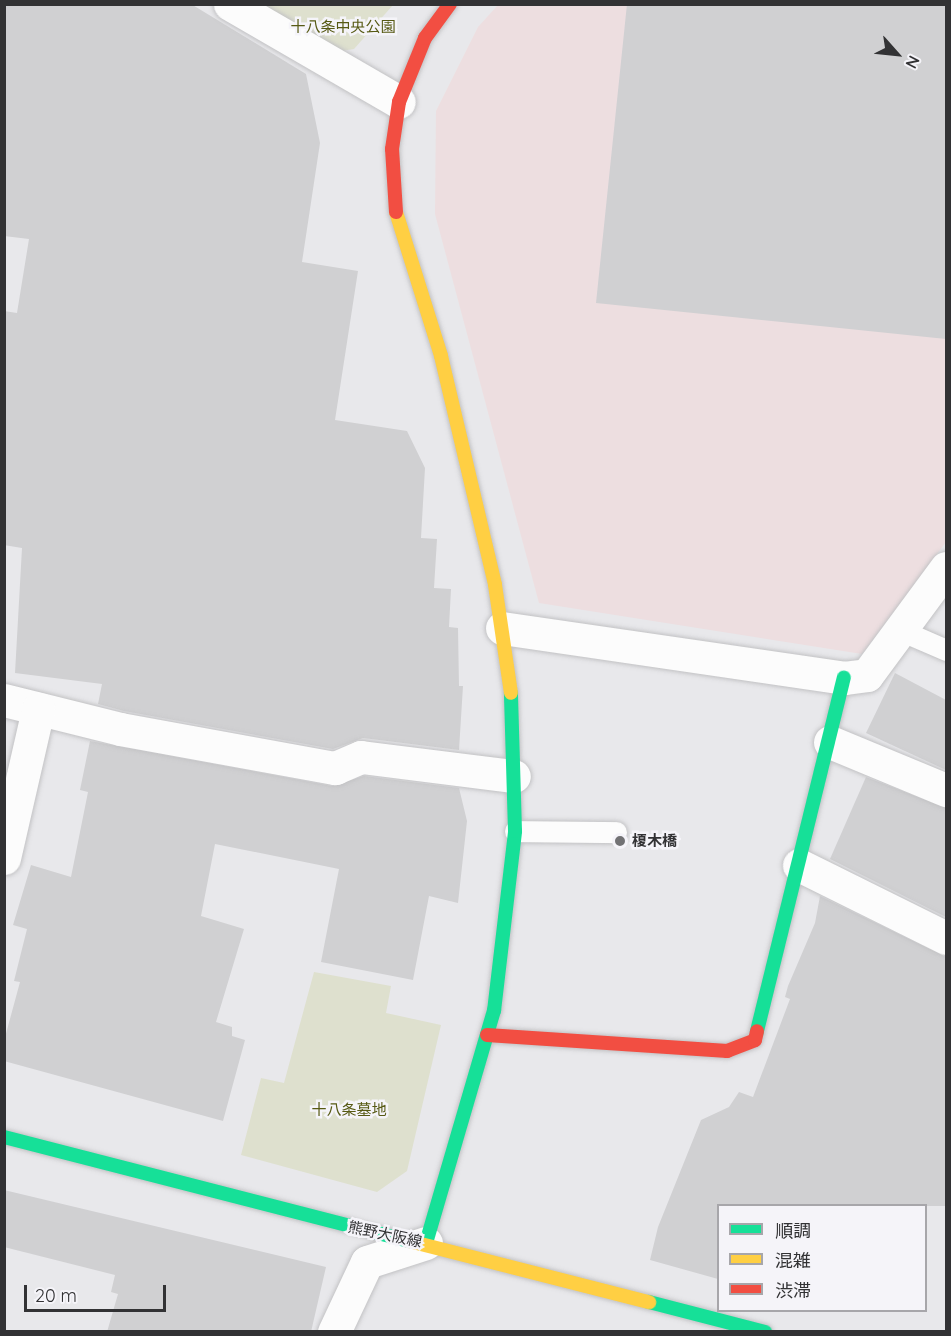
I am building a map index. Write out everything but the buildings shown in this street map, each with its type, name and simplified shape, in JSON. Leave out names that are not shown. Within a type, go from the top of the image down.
[{"type":"street","points":[[230,4],[399,102]]},
{"type":"street","points":[[334,1332],[367,1262],[426,1243],[494,1011],[515,831],[510,677],[502,628],[476,498],[441,356],[393,204],[392,149],[399,102],[425,38],[450,4]]},
{"type":"street","points":[[502,628],[844,678],[867,675],[946,568]]},
{"type":"street","points":[[487,1035],[727,1052],[755,1040],[800,865],[844,678]]},
{"type":"street","points":[[4,700],[120,729],[335,768],[362,758],[514,776]]},
{"type":"street","points":[[4,858],[38,709]]},
{"type":"street","points":[[830,742],[946,790]]},
{"type":"street","points":[[800,865],[946,938]]},
{"type":"street","name":"熊野大阪線","points":[[4,1137],[316,1219],[426,1243],[765,1332]]},
{"type":"lane","points":[[900,630],[946,650]]},
{"type":"lane","points":[[515,831],[616,832]]},
{"type":"shaded area","points":[[498,5],[946,5],[946,542],[862,654],[539,603],[435,214],[436,111],[478,27]]},
{"type":"green space","name":"十八条中央公園","points":[[261,5],[393,5],[354,49],[341,51]]},
{"type":"green space","name":"十八条墓地","points":[[314,972],[391,986],[386,1013],[441,1025],[407,1171],[377,1192],[241,1155],[261,1078],[284,1083]]},
{"type":"traffic: fast","points":[[757,1031],[844,678]]},
{"type":"traffic: fast","points":[[426,1243],[494,1011],[515,831],[511,693]]},
{"type":"traffic: fast","points":[[4,1137],[409,1241]]},
{"type":"traffic: fast","points":[[649,1302],[765,1332]]},
{"type":"traffic: slow","points":[[396,212],[441,356],[495,585],[511,693]]},
{"type":"traffic: slow","points":[[409,1241],[649,1302]]},
{"type":"traffic: jam","points":[[396,212],[392,149],[399,102],[425,38],[450,4]]},
{"type":"traffic: jam","points":[[487,1035],[727,1051],[755,1040],[757,1031]]},
{"type":"place","name":"榎木橋","points":[[620,841]]}]
